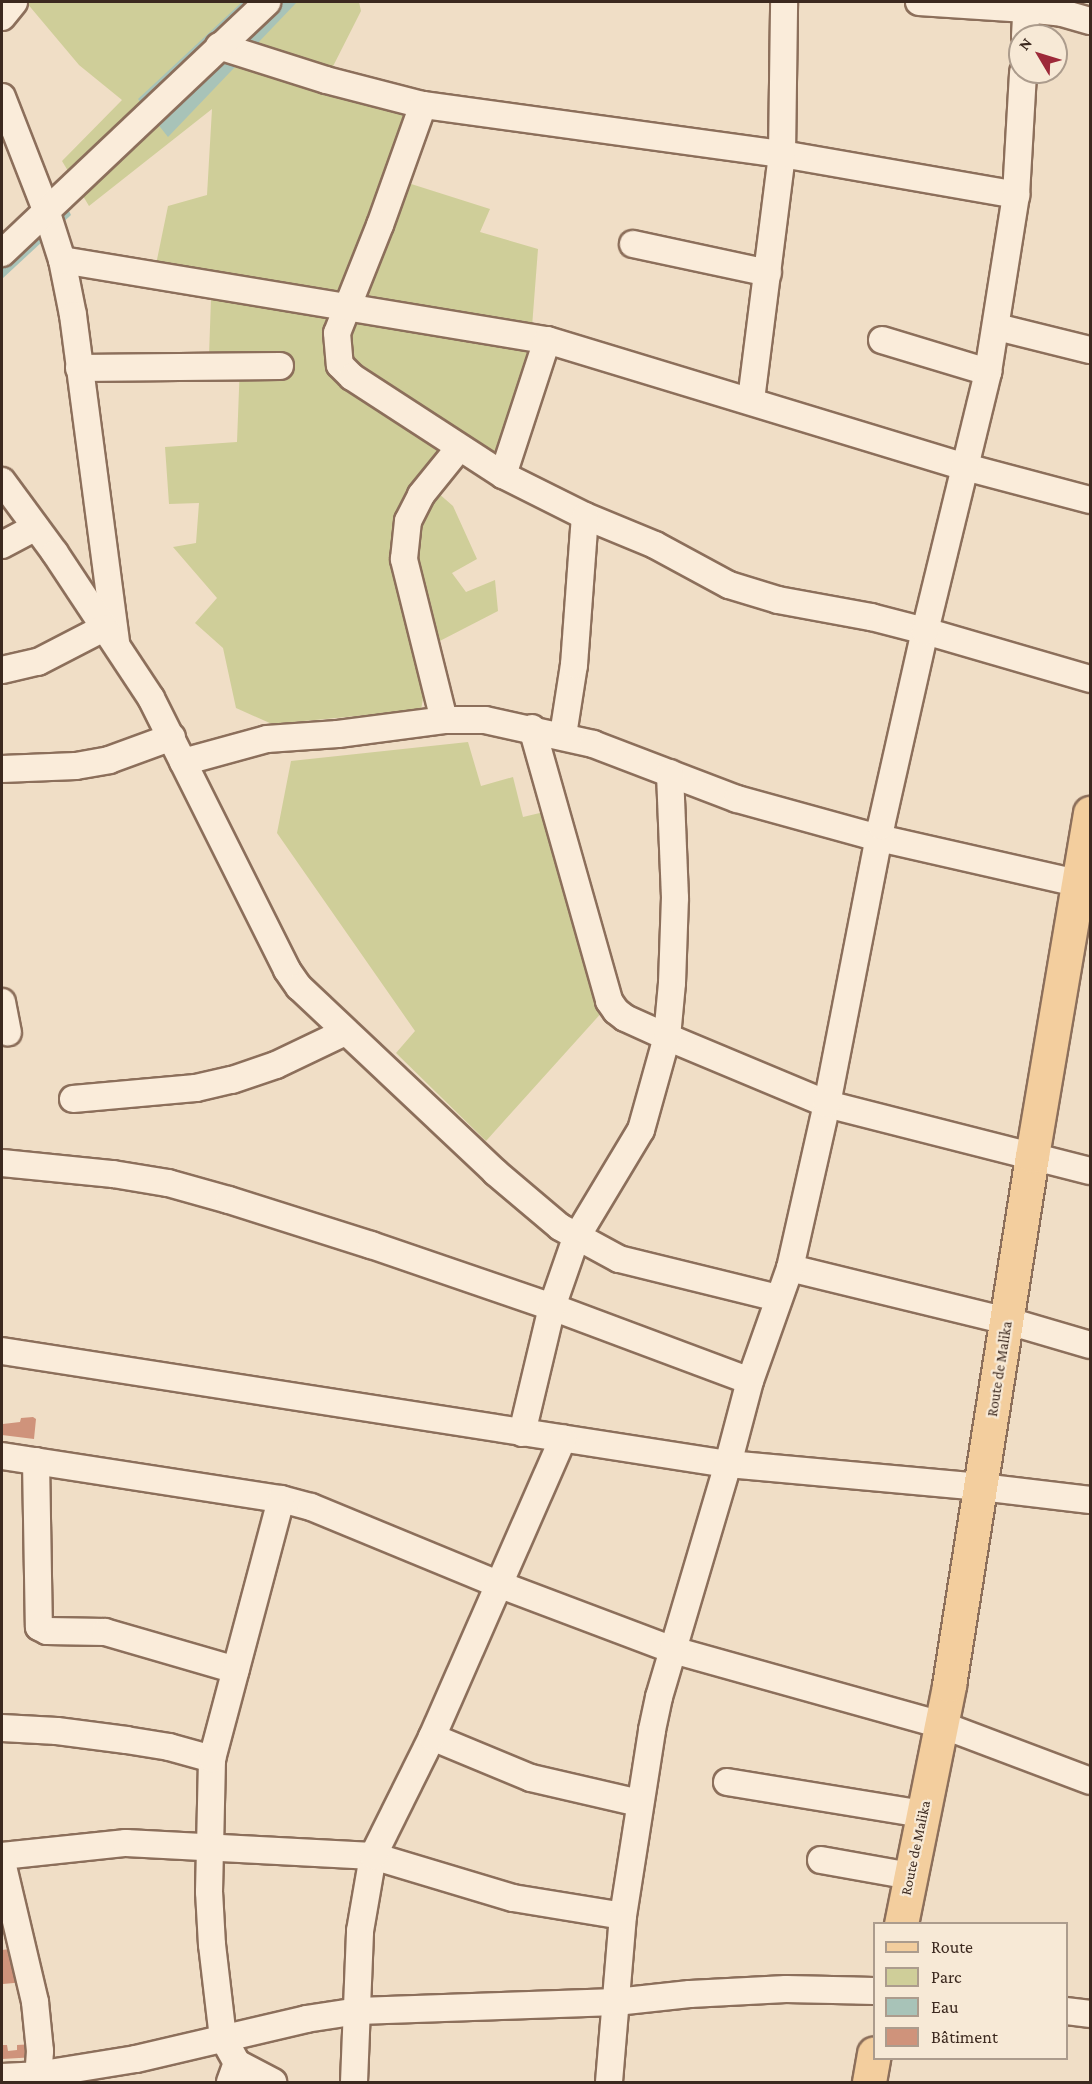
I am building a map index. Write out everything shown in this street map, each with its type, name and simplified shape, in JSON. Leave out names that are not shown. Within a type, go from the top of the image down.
[{"type":"main road","name":"Route de Malika","points":[[901,1922],[942,1725],[1008,1321],[1032,1156],[1085,885],[1090,813]]},
{"type":"main road","points":[[869,2082],[873,2060]]},
{"type":"street","points":[[2,17],[14,2]]},
{"type":"street","points":[[2,252],[267,2]]},
{"type":"street","points":[[751,400],[782,154],[784,2]]},
{"type":"street","points":[[919,2],[1027,5],[1090,21]]},
{"type":"street","points":[[1026,24],[1027,5]]},
{"type":"street","points":[[219,46],[326,80],[423,105],[782,154],[1016,195]]},
{"type":"street","points":[[609,2082],[622,1916],[639,1803],[659,1697],[729,1464],[750,1381],[790,1268],[827,1104],[879,838],[997,327],[1016,195],[1022,84]]},
{"type":"street","points":[[2,97],[46,210],[62,260],[73,315],[110,636]]},
{"type":"street","points":[[423,105],[337,333],[340,365],[352,377],[503,474],[585,516],[655,545],[729,585],[753,593],[925,631],[1090,679]]},
{"type":"street","points":[[633,244],[768,273]]},
{"type":"street","points":[[62,260],[548,339],[965,467],[1090,500]]},
{"type":"street","points":[[997,327],[1090,350]]},
{"type":"street","points":[[503,474],[548,339]]},
{"type":"street","points":[[882,340],[988,372]]},
{"type":"street","points":[[79,368],[280,366]]},
{"type":"street","points":[[444,720],[404,560],[408,521],[412,512],[421,495],[459,447]]},
{"type":"street","points":[[2,481],[36,527],[151,698],[287,970],[299,987],[495,1172],[576,1238],[619,1259],[778,1298]]},
{"type":"street","points":[[563,735],[574,665],[585,516]]},
{"type":"street","points":[[2,544],[36,527]]},
{"type":"street","points":[[2,670],[38,662],[110,636]]},
{"type":"street","points":[[183,762],[267,739],[338,734],[444,720],[485,720],[563,735],[738,800],[879,838],[1085,885]]},
{"type":"street","points":[[532,729],[609,1001],[625,1018],[827,1104],[1090,1171]]},
{"type":"street","points":[[2,769],[76,766],[109,760],[172,737]]},
{"type":"street","points":[[522,1433],[552,1307],[576,1238],[641,1130],[667,1037],[672,983],[675,898],[670,773]]},
{"type":"street","points":[[2,1002],[8,1032]]},
{"type":"street","points":[[73,1099],[196,1088],[232,1080],[276,1065],[345,1032]]},
{"type":"street","points":[[2,1163],[113,1174],[168,1183],[371,1245],[552,1307],[750,1381]]},
{"type":"street","points":[[790,1268],[1008,1321],[1090,1345]]},
{"type":"street","points":[[2,1351],[522,1433],[632,1447],[729,1464],[981,1487],[1090,1500]]},
{"type":"street","points":[[354,2082],[360,1931],[373,1856],[432,1737],[563,1439]]},
{"type":"street","points":[[2,1456],[281,1499],[362,1526],[498,1584],[673,1650],[942,1725],[1090,1781]]},
{"type":"street","points":[[36,1461],[39,1627],[47,1631],[105,1632],[236,1670]]},
{"type":"street","points":[[273,2082],[233,2073],[223,2038],[212,1946],[209,1848],[212,1760],[281,1499]]},
{"type":"street","points":[[2,1728],[57,1731],[126,1740],[169,1747],[212,1760]]},
{"type":"street","points":[[432,1737],[531,1778],[639,1803]]},
{"type":"street","points":[[727,1782],[923,1814]]},
{"type":"street","points":[[2,1856],[126,1843],[373,1856],[513,1898],[622,1916]]},
{"type":"street","points":[[821,1860],[911,1876]]},
{"type":"street","points":[[2,1862],[35,2002],[40,2051],[38,2079]]},
{"type":"street","points":[[2,2077],[38,2079],[136,2059],[306,2019],[358,2011],[616,2002],[690,1994],[786,1989],[873,1991]]},
{"type":"street","points":[[1068,2011],[1090,2013]]},
{"type":"green space","points":[[26,2],[359,2],[361,11],[321,90],[406,116],[386,176],[490,209],[480,232],[538,249],[530,353],[495,472],[446,445],[422,479],[453,506],[477,559],[452,573],[466,592],[495,580],[498,611],[432,645],[421,710],[272,724],[236,708],[223,648],[195,623],[217,598],[173,547],[196,543],[199,503],[169,504],[165,447],[237,442],[240,363],[209,355],[211,299],[152,284],[168,206],[207,195],[212,109],[89,206],[62,161],[122,100],[79,65]]},
{"type":"green space","points":[[468,742],[481,786],[513,777],[523,817],[544,812],[604,1010],[486,1141],[396,1053],[415,1031],[277,833],[291,761]]},
{"type":"water","points":[[242,2],[297,2],[168,137],[138,99]]},
{"type":"water","points":[[56,184],[71,215],[2,279],[2,233]]},
{"type":"building","points":[[21,1418],[36,1419],[34,1439],[2,1435],[3,1424],[20,1422]]},
{"type":"building","points":[[19,1948],[25,1982],[3,1984],[2,1950]]},
{"type":"building","points":[[34,2044],[36,2057],[2,2059],[2,2045],[7,2045],[8,2051],[17,2050],[17,2045]]}]
